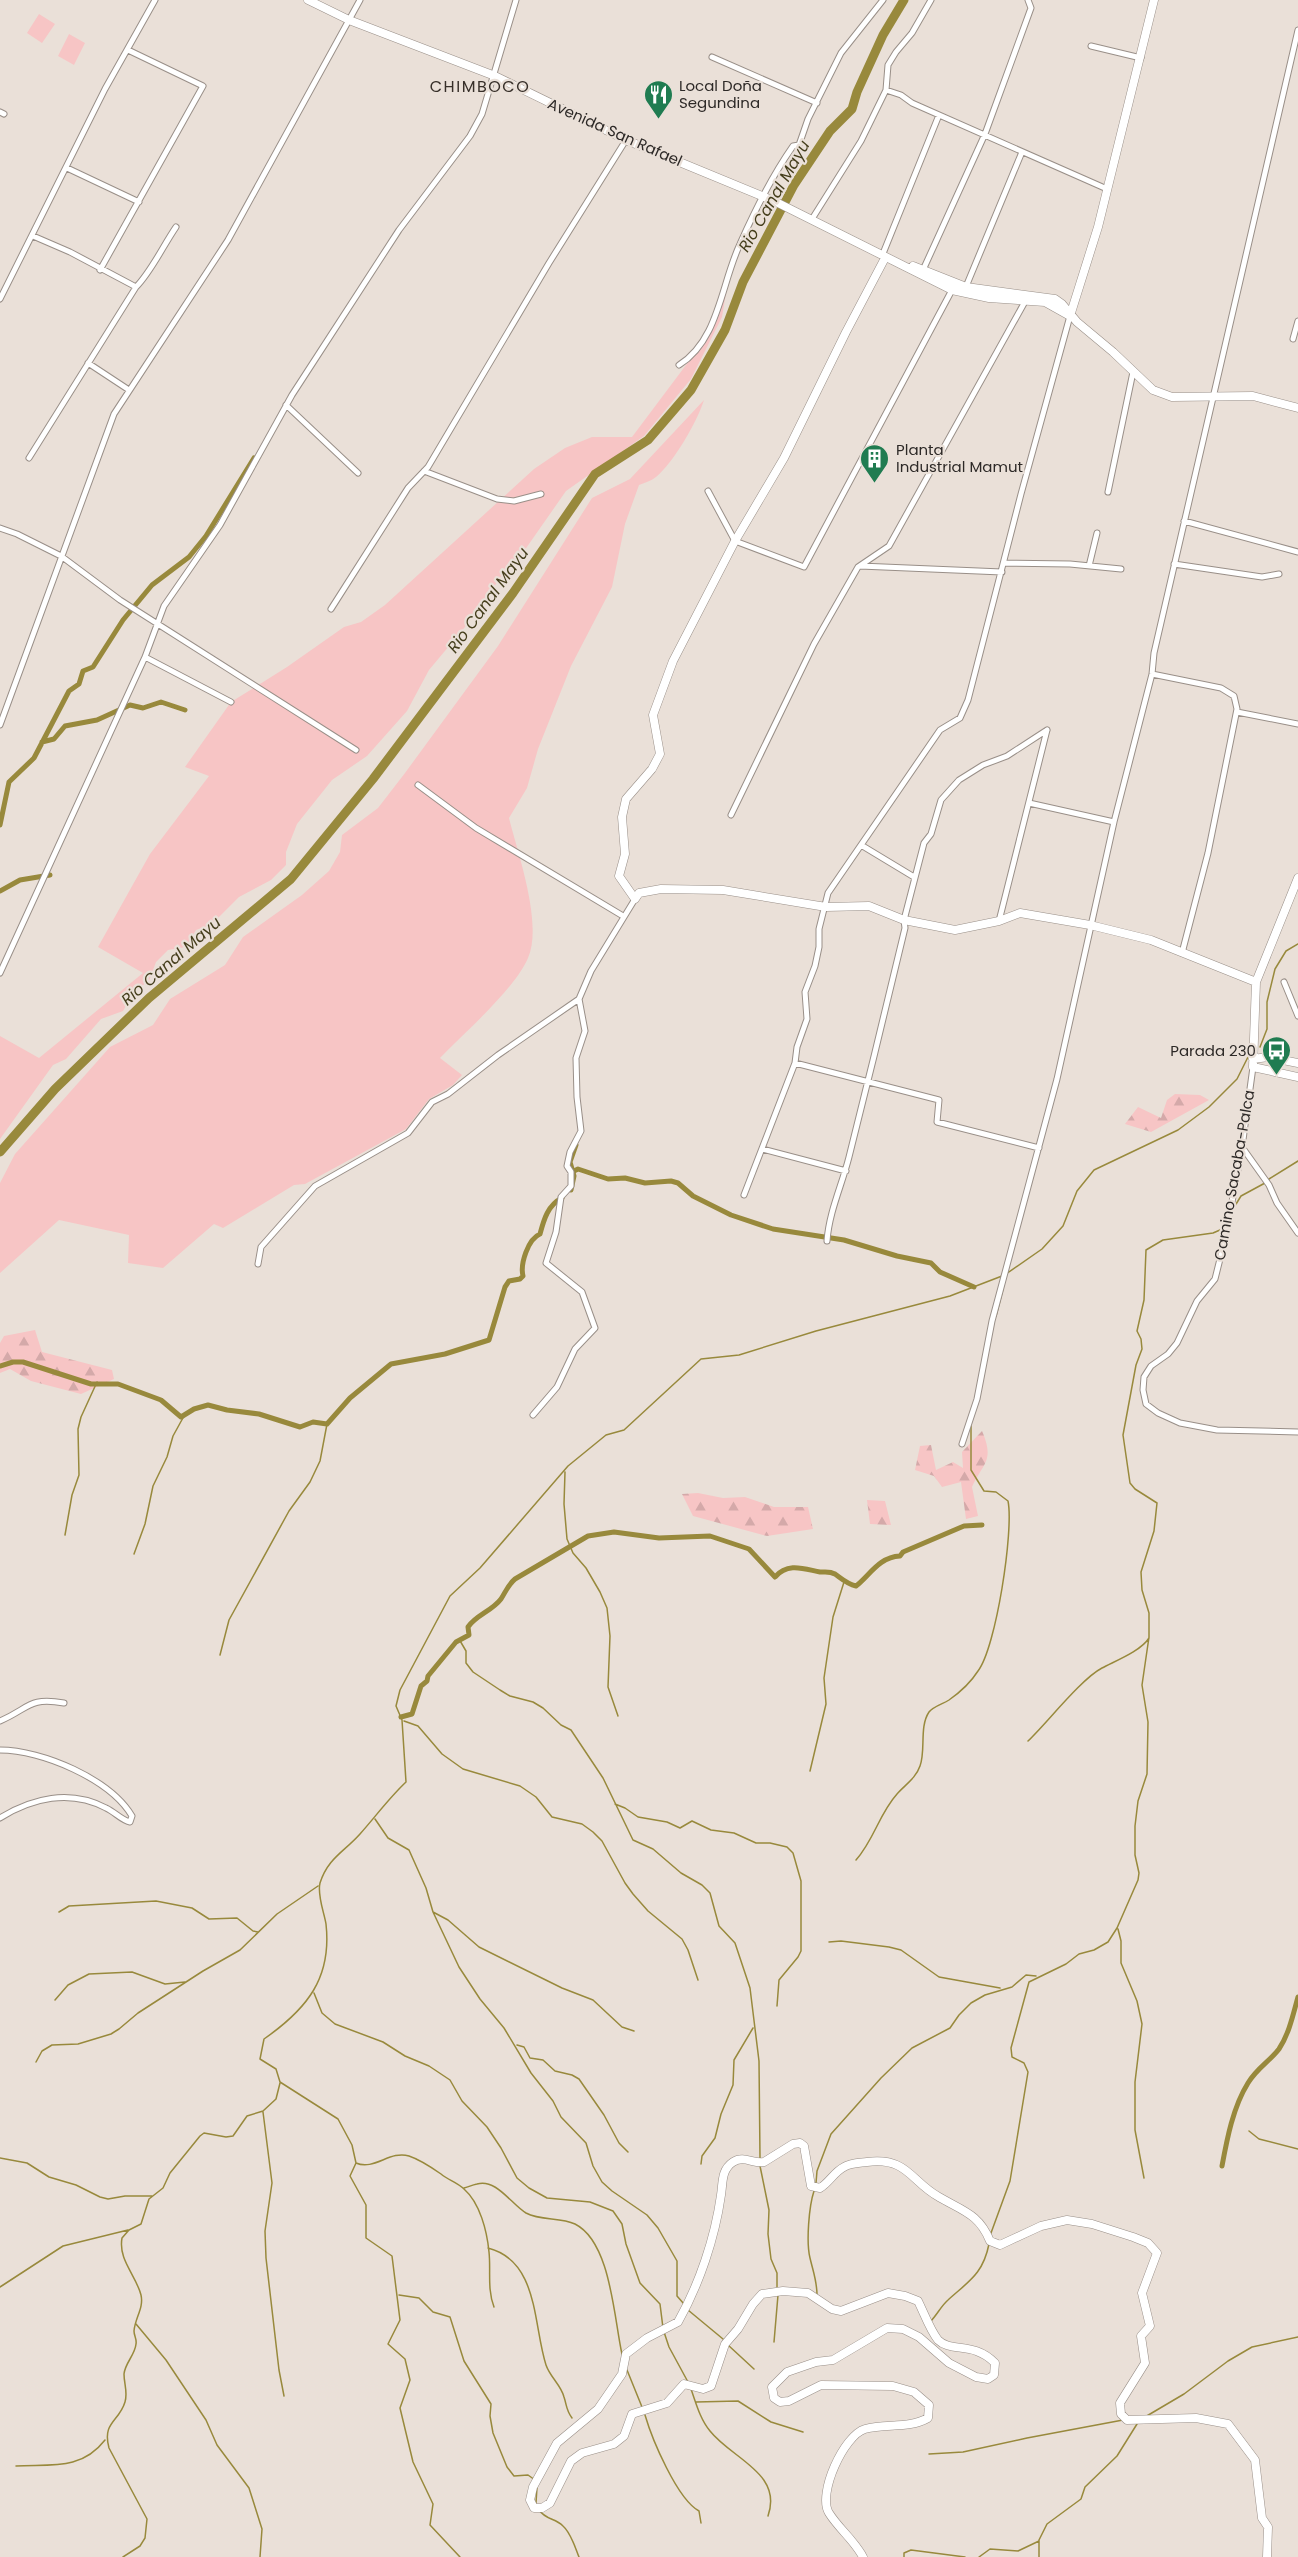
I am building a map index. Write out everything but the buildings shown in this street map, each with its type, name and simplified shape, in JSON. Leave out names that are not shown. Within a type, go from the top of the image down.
[{"type":"street","points":[[0,299],[105,89],[155,0]]},
{"type":"street","name":"Avenida San Rafael","points":[[308,0],[350,20],[495,76],[626,140],[796,211],[952,290],[965,290]]},
{"type":"street","points":[[0,725],[114,414],[228,240],[360,0]]},
{"type":"street","points":[[0,973],[145,657],[164,606],[179,581],[220,525],[286,405],[399,230],[470,136],[482,114],[495,76],[516,0]]},
{"type":"street","points":[[679,365],[686,361],[710,330],[739,244],[764,197],[771,178],[793,146],[799,145],[803,139],[808,119],[841,53],[883,0]]},
{"type":"street","points":[[812,219],[861,141],[886,90],[888,65],[912,33],[931,0]]},
{"type":"street","points":[[923,270],[985,134],[1031,8],[1028,0]]},
{"type":"street","points":[[744,1195],[795,1063],[797,1047],[807,1019],[805,992],[815,966],[819,946],[819,929],[828,892],[940,730],[960,718],[968,700],[1063,336],[1098,227],[1154,0]]},
{"type":"street","points":[[962,1444],[977,1399],[993,1321],[1057,1079],[1090,925],[1152,674],[1154,653],[1174,564],[1298,30]]},
{"type":"street","points":[[1091,46],[1141,58]]},
{"type":"street","points":[[100,270],[203,86],[128,50]]},
{"type":"street","points":[[712,57],[817,103]]},
{"type":"street","points":[[886,90],[1107,189]]},
{"type":"street","points":[[635,899],[619,876],[625,854],[622,817],[626,799],[652,769],[660,754],[653,715],[677,652],[735,541],[784,459],[883,257],[939,115]]},
{"type":"street","points":[[331,609],[408,488],[424,471],[626,140]]},
{"type":"street","points":[[965,290],[1022,152]]},
{"type":"street","points":[[67,168],[140,202]]},
{"type":"street","points":[[29,458],[135,287],[145,278],[156,256],[176,227]]},
{"type":"street","points":[[33,236],[70,252],[135,287]]},
{"type":"street","name":"Avenida San Rafael","points":[[883,257],[923,270],[965,290],[989,298],[1028,297],[1045,302],[1070,316],[1153,390],[1172,397],[1253,396],[1298,408]]},
{"type":"street","points":[[708,491],[735,541],[804,567],[952,290]]},
{"type":"street","points":[[731,814],[813,644],[859,566],[889,546],[1028,297]]},
{"type":"street","points":[[1293,339],[1298,321]]},
{"type":"street","points":[[88,363],[129,390]]},
{"type":"street","points":[[1108,492],[1132,372]]},
{"type":"street","points":[[286,405],[358,473]]},
{"type":"street","points":[[424,471],[497,499],[514,501],[541,494]]},
{"type":"street","points":[[1184,520],[1298,552]]},
{"type":"street","points":[[0,528],[61,556],[120,600],[356,750]]},
{"type":"street","points":[[1089,566],[1097,533]]},
{"type":"street","points":[[1004,562],[1121,569]]},
{"type":"street","points":[[1174,564],[1200,570],[1262,577],[1279,574]]},
{"type":"street","points":[[859,566],[1002,572]]},
{"type":"street","points":[[145,657],[231,702]]},
{"type":"street","points":[[1152,674],[1221,688],[1234,696],[1237,712],[1208,853],[1182,953]]},
{"type":"street","points":[[1237,712],[1298,724]]},
{"type":"street","points":[[826,1241],[828,1227],[846,1171],[905,928],[904,920],[914,877],[924,843],[932,834],[941,800],[959,780],[983,765],[1007,756],[1047,730],[999,921]]},
{"type":"street","points":[[418,785],[476,828],[623,916]]},
{"type":"street","points":[[1029,803],[1114,822]]},
{"type":"street","points":[[861,845],[914,877]]},
{"type":"street","name":"Camino Sacaba-Palca","points":[[1298,878],[1257,982],[1253,1063],[1242,1147],[1226,1235],[1215,1279],[1197,1301],[1177,1343],[1168,1354],[1151,1366],[1144,1377],[1143,1390],[1146,1404],[1158,1413],[1180,1423],[1217,1430],[1298,1432]]},
{"type":"street","points":[[258,1264],[261,1247],[315,1186],[408,1133],[432,1102],[448,1094],[498,1055],[579,999],[591,971],[639,893],[661,890],[723,890],[826,907],[869,906],[904,920],[955,930],[999,921],[1020,913],[1090,925],[1151,940],[1257,982]]},
{"type":"street","points":[[1284,982],[1298,1016]]},
{"type":"street","points":[[533,1415],[557,1387],[575,1349],[595,1328],[582,1292],[546,1263],[556,1232],[561,1197],[571,1186],[571,1172],[567,1166],[570,1152],[581,1131],[576,1058],[585,1031],[579,999]]},
{"type":"street","points":[[1253,1063],[1268,1058],[1298,1063]]},
{"type":"street","points":[[795,1063],[939,1100],[937,1122],[1039,1148]]},
{"type":"street","points":[[1253,1063],[1298,1077]]},
{"type":"street","points":[[1242,1147],[1269,1185],[1277,1203],[1298,1233]]},
{"type":"street","points":[[762,1149],[846,1171]]},
{"type":"street","points":[[0,1721],[33,1702],[45,1700],[64,1703]]},
{"type":"street","points":[[0,1750],[16,1750],[52,1761],[81,1774],[106,1788],[127,1807],[132,1816],[130,1822],[125,1821],[107,1808],[95,1803],[54,1797],[43,1798],[22,1806],[0,1818]]},
{"type":"street","points":[[863,2557],[856,2542],[828,2512],[826,2501],[831,2476],[842,2450],[849,2439],[863,2429],[918,2424],[928,2418],[929,2405],[914,2392],[893,2386],[821,2385],[789,2401],[780,2402],[774,2398],[772,2387],[787,2372],[816,2362],[833,2360],[887,2328],[903,2329],[919,2337],[949,2364],[976,2377],[988,2379],[994,2375],[995,2363],[986,2353],[970,2348],[947,2346],[938,2339],[918,2301],[888,2293],[841,2311],[832,2309],[808,2293],[783,2290],[762,2294],[725,2344],[711,2386],[703,2389],[684,2384],[667,2403],[632,2414],[624,2436],[614,2444],[582,2453],[571,2461],[550,2503],[542,2508],[534,2508],[530,2500],[533,2487],[557,2443],[598,2409],[622,2374],[626,2354],[647,2338],[678,2322],[707,2252],[721,2195],[722,2178],[727,2167],[735,2161],[747,2159],[764,2162],[793,2144],[800,2143],[804,2146],[811,2186],[819,2188],[844,2166],[879,2160],[896,2164],[911,2172],[933,2194],[973,2215],[984,2225],[990,2241],[1000,2245],[1041,2226],[1067,2220],[1092,2224],[1148,2243],[1157,2253],[1142,2293],[1150,2326],[1141,2336],[1144,2363],[1120,2403],[1121,2414],[1127,2420],[1196,2418],[1228,2424],[1255,2460],[1262,2518],[1268,2527],[1267,2557]]},
{"type":"green space","points":[[39,14],[55,24],[42,43],[27,33]]},
{"type":"green space","points":[[69,34],[85,43],[74,65],[58,56]]},
{"type":"green space","points":[[727,287],[722,317],[691,379],[644,436],[566,491],[522,554],[506,569],[475,615],[429,670],[407,711],[367,756],[332,780],[297,824],[286,852],[286,865],[271,880],[239,897],[211,925],[196,930],[186,947],[168,950],[156,962],[149,981],[135,991],[123,1011],[101,1019],[66,1059],[53,1065],[0,1139],[0,1036],[39,1058],[143,973],[98,947],[150,854],[209,776],[185,767],[231,702],[287,667],[344,627],[361,622],[385,605],[534,469],[565,448],[592,437],[632,437],[707,337]]},
{"type":"green space","points":[[704,400],[690,430],[670,462],[656,477],[639,485],[625,524],[612,587],[571,666],[538,749],[527,788],[509,818],[528,889],[533,927],[532,944],[528,958],[512,983],[440,1058],[462,1075],[453,1085],[429,1099],[406,1129],[305,1184],[294,1185],[223,1228],[214,1224],[163,1268],[128,1263],[129,1235],[59,1220],[0,1273],[0,1183],[15,1154],[110,1047],[153,1025],[170,999],[225,965],[243,937],[302,895],[329,871],[340,852],[342,835],[378,808],[405,773],[498,646],[592,498],[630,479]]},
{"type":"green space","points":[[1175,1094],[1200,1095],[1209,1100],[1151,1132],[1125,1124],[1138,1107],[1161,1118],[1167,1100]]},
{"type":"green space","points":[[35,1330],[42,1352],[112,1370],[114,1379],[81,1394],[31,1381],[10,1369],[0,1373],[0,1343],[4,1336]]},
{"type":"green space","points":[[982,1431],[986,1441],[987,1456],[972,1487],[978,1516],[966,1519],[961,1482],[942,1487],[934,1476],[915,1470],[920,1446],[931,1445],[936,1470],[953,1462],[963,1468],[962,1452]]},
{"type":"green space","points":[[698,1493],[723,1498],[745,1497],[774,1507],[808,1507],[813,1529],[767,1536],[693,1516],[682,1494]]},
{"type":"green space","points":[[867,1500],[885,1501],[891,1525],[870,1524]]},
{"type":"waterway","name":"Rio Canal Mayu","points":[[0,1152],[55,1089],[149,998],[291,879],[373,779],[513,593],[595,474],[648,440],[691,390],[725,330],[743,282],[794,185],[830,131],[852,109],[857,92],[883,35],[904,0]]},
{"type":"waterway","points":[[0,825],[9,782],[34,758],[69,691],[79,684],[83,671],[93,667],[123,620],[152,585],[189,557],[206,536],[254,458]]},
{"type":"waterway","points":[[42,742],[54,739],[65,726],[97,720],[130,705],[143,708],[161,702],[185,710]]},
{"type":"waterway","points":[[0,891],[20,880],[50,875]]},
{"type":"waterway","points":[[1260,1047],[1267,1029],[1267,1002],[1275,969],[1286,951],[1298,944]]},
{"type":"waterway","points":[[1006,1274],[1042,1249],[1063,1226],[1077,1191],[1094,1170],[1178,1130],[1209,1107],[1237,1079],[1250,1053]]},
{"type":"waterway","points":[[571,1190],[574,1176],[570,1162],[576,1145]]},
{"type":"waterway","points":[[1269,1179],[1298,1161]]},
{"type":"waterway","points":[[572,1172],[578,1169],[608,1179],[625,1178],[645,1183],[671,1181],[678,1183],[693,1196],[731,1215],[773,1229],[844,1240],[897,1256],[931,1263],[940,1272],[974,1287]]},
{"type":"waterway","points":[[1233,1209],[1241,1196],[1265,1183]]},
{"type":"waterway","points":[[0,1366],[23,1362],[91,1384],[118,1384],[161,1400],[181,1417],[194,1409],[208,1405],[259,1414],[300,1427],[313,1422],[327,1424],[350,1398],[391,1364],[445,1354],[489,1340],[505,1287],[509,1281],[520,1279],[523,1276],[526,1252],[532,1241],[540,1234],[550,1209],[562,1198]]},
{"type":"waterway","points":[[991,2233],[1010,2181],[1028,2072],[1024,2063],[1012,2057],[1011,2048],[1029,1982],[1066,1964],[1079,1954],[1094,1950],[1108,1942],[1117,1928],[1138,1880],[1135,1826],[1138,1801],[1147,1774],[1148,1722],[1142,1685],[1149,1637],[1149,1613],[1142,1590],[1141,1572],[1154,1531],[1157,1503],[1135,1489],[1130,1483],[1123,1435],[1136,1365],[1142,1349],[1137,1331],[1144,1300],[1146,1250],[1163,1240],[1213,1233],[1225,1224]]},
{"type":"waterway","points":[[460,2557],[430,2525],[433,2504],[413,2462],[400,2408],[410,2380],[405,2359],[388,2344],[400,2320],[392,2256],[366,2238],[366,2205],[350,2176],[356,2163],[352,2145],[338,2119],[280,2082],[276,2069],[260,2059],[264,2039],[304,2004],[320,1976],[327,1943],[326,1924],[319,1893],[323,1874],[332,1861],[360,1834],[406,1782],[402,1720],[396,1706],[400,1690],[450,1596],[480,1568],[568,1466],[606,1435],[624,1430],[701,1359],[739,1355],[816,1331],[950,1296],[1002,1276]]},
{"type":"waterway","points":[[996,1316],[1003,1289]]},
{"type":"waterway","points":[[65,1535],[72,1495],[79,1475],[78,1429],[97,1382]]},
{"type":"waterway","points":[[134,1554],[145,1524],[153,1486],[167,1457],[173,1436],[184,1416]]},
{"type":"waterway","points":[[220,1655],[229,1620],[289,1511],[310,1482],[320,1461],[327,1424]]},
{"type":"waterway","points":[[856,1860],[891,1802],[918,1770],[922,1760],[924,1725],[929,1712],[953,1697],[972,1679],[985,1658],[991,1639],[1006,1561],[1008,1501],[996,1492],[984,1491],[971,1470],[971,1426]]},
{"type":"waterway","points":[[565,1472],[564,1504],[567,1539],[573,1553],[586,1568],[600,1592],[607,1608],[610,1636],[608,1687],[618,1716]]},
{"type":"waterway","points":[[401,1717],[412,1714],[421,1686],[427,1681],[428,1676],[456,1642],[469,1635],[468,1627],[471,1623],[493,1607],[515,1579],[588,1536],[614,1532],[659,1538],[710,1536],[749,1549],[775,1577],[785,1569],[802,1568],[831,1572],[856,1586],[875,1567],[886,1560],[900,1556],[903,1552],[964,1526],[982,1525]]},
{"type":"waterway","points":[[810,1771],[826,1704],[824,1678],[833,1617],[844,1582]]},
{"type":"waterway","points":[[1028,1741],[1074,1691],[1102,1668],[1134,1651],[1149,1638]]},
{"type":"waterway","points":[[459,1639],[466,1651],[466,1663],[473,1672],[510,1696],[533,1702],[561,1725],[571,1730],[603,1778],[633,1840],[653,1849],[681,1873],[702,1885],[710,1893],[719,1926],[735,1943],[750,1988],[759,2061],[760,2158]]},
{"type":"waterway","points":[[404,1721],[418,1726],[442,1754],[463,1769],[520,1786],[536,1797],[552,1817],[582,1824],[593,1832],[602,1841],[633,1894],[648,1911],[682,1939],[698,1980]]},
{"type":"waterway","points":[[615,1804],[638,1817],[667,1822],[680,1828],[692,1821],[711,1830],[734,1833],[756,1843],[787,1847],[793,1853],[801,1881],[801,1951],[779,1980],[777,2006]]},
{"type":"waterway","points":[[375,1819],[388,1838],[409,1850],[426,1888],[433,1912],[459,1967],[480,1999],[504,2028],[531,2073],[553,2101],[561,2117],[586,2143],[593,2166],[602,2182],[647,2215],[658,2228],[677,2261],[677,2296],[684,2304]]},
{"type":"waterway","points":[[36,2062],[42,2051],[52,2045],[78,2044],[111,2034],[138,2013],[240,1950],[277,1914],[318,1886]]},
{"type":"waterway","points":[[59,1912],[69,1906],[156,1901],[192,1908],[209,1919],[237,1918],[253,1931],[258,1932]]},
{"type":"waterway","points":[[433,1912],[448,1920],[479,1947],[562,1988],[593,2000],[622,2027],[634,2031]]},
{"type":"waterway","points":[[1118,1929],[1121,1941],[1121,1963],[1137,2001],[1142,2024],[1135,2082],[1135,2130],[1144,2178]]},
{"type":"waterway","points":[[829,1942],[841,1941],[901,1950],[939,1977],[1000,1988]]},
{"type":"waterway","points":[[55,2000],[68,1985],[89,1974],[132,1972],[165,1984],[185,1982]]},
{"type":"waterway","points":[[816,2183],[817,2171],[831,2134],[881,2078],[912,2048],[950,2028],[971,2003],[985,1995],[1012,1987],[1026,1975],[1036,1976]]},
{"type":"waterway","points":[[314,1993],[322,2013],[335,2024],[383,2042],[405,2056],[429,2066],[450,2080],[462,2101],[487,2127],[517,2178],[529,2188],[547,2198],[590,2202],[613,2211],[622,2224],[626,2244],[640,2283],[660,2304],[663,2328]]},
{"type":"waterway","points":[[1222,2166],[1238,2102],[1252,2078],[1279,2049],[1298,1997]]},
{"type":"waterway","points":[[701,2164],[702,2156],[715,2138],[721,2114],[733,2085],[734,2060],[753,2028]]},
{"type":"waterway","points":[[517,2045],[524,2047],[530,2058],[543,2060],[555,2071],[579,2079],[604,2115],[619,2143],[628,2152]]},
{"type":"waterway","points":[[123,2557],[140,2546],[145,2538],[147,2519],[109,2448],[107,2439],[109,2427],[125,2402],[124,2374],[135,2348],[134,2331],[141,2304],[139,2288],[125,2260],[121,2246],[122,2238],[129,2230],[141,2224],[149,2199],[163,2188],[170,2173],[200,2136],[204,2133],[233,2136],[247,2116],[263,2111],[276,2099],[280,2083]]},
{"type":"waterway","points":[[263,2112],[272,2183],[265,2231],[266,2258],[284,2396]]},
{"type":"waterway","points":[[1249,2131],[1259,2139],[1298,2149]]},
{"type":"waterway","points":[[356,2163],[363,2165],[395,2156],[409,2156],[426,2164],[470,2195],[487,2235],[494,2307]]},
{"type":"waterway","points":[[0,2158],[27,2163],[49,2177],[76,2185],[100,2197],[108,2199],[125,2196],[152,2196]]},
{"type":"waterway","points":[[760,2166],[769,2210],[768,2234],[771,2259],[777,2273],[777,2287]]},
{"type":"waterway","points":[[464,2188],[484,2183],[491,2185],[526,2213],[563,2220],[575,2224],[587,2233],[604,2264],[622,2354]]},
{"type":"waterway","points":[[814,2191],[809,2215],[808,2243],[817,2295]]},
{"type":"waterway","points":[[0,2287],[63,2246],[128,2230]]},
{"type":"waterway","points":[[930,2322],[946,2302],[979,2270],[989,2244]]},
{"type":"waterway","points":[[488,2248],[505,2255],[517,2266],[525,2280],[531,2296],[546,2365],[563,2393],[572,2418]]},
{"type":"waterway","points":[[399,2295],[419,2298],[433,2312],[450,2317],[464,2361],[491,2404],[490,2416],[493,2433],[507,2467],[514,2476],[528,2475],[535,2480]]},
{"type":"waterway","points":[[774,2342],[778,2295]]},
{"type":"waterway","points":[[688,2310],[723,2339]]},
{"type":"waterway","points":[[136,2324],[166,2360],[206,2420],[217,2445],[249,2488],[262,2529],[260,2557]]},
{"type":"waterway","points":[[664,2332],[669,2347],[688,2382]]},
{"type":"waterway","points":[[1145,2417],[1184,2394],[1228,2361],[1252,2347],[1298,2337]]},
{"type":"waterway","points":[[728,2345],[754,2369]]},
{"type":"waterway","points":[[627,2370],[642,2407]]},
{"type":"waterway","points":[[691,2389],[701,2416],[710,2431],[762,2478],[771,2501],[768,2516]]},
{"type":"waterway","points":[[696,2402],[738,2401],[771,2422],[803,2432]]},
{"type":"waterway","points":[[645,2415],[666,2468],[682,2494],[699,2511],[701,2523]]},
{"type":"waterway","points":[[929,2454],[963,2452],[1123,2420]]},
{"type":"waterway","points":[[1039,2557],[1039,2540],[1047,2524],[1081,2499],[1085,2487],[1117,2456],[1137,2424]]},
{"type":"waterway","points":[[16,2466],[53,2465],[75,2461],[86,2457],[105,2440]]},
{"type":"waterway","points":[[536,2503],[537,2487]]},
{"type":"waterway","points":[[539,2510],[566,2529],[579,2557]]},
{"type":"waterway","points":[[979,2557],[990,2549],[1018,2551],[1039,2541]]},
{"type":"waterway","points":[[904,2557],[904,2553],[911,2550],[965,2557]]},
{"type":"place","name":"Local Doña Segundina","points":[[658,120]]},
{"type":"place","name":"Planta Industrial Mamut","points":[[875,484]]},
{"type":"place","name":"Parada 230","points":[[1277,1076]]},
{"type":"district","name":"CHIMBOCO","points":[[480,86]]}]
